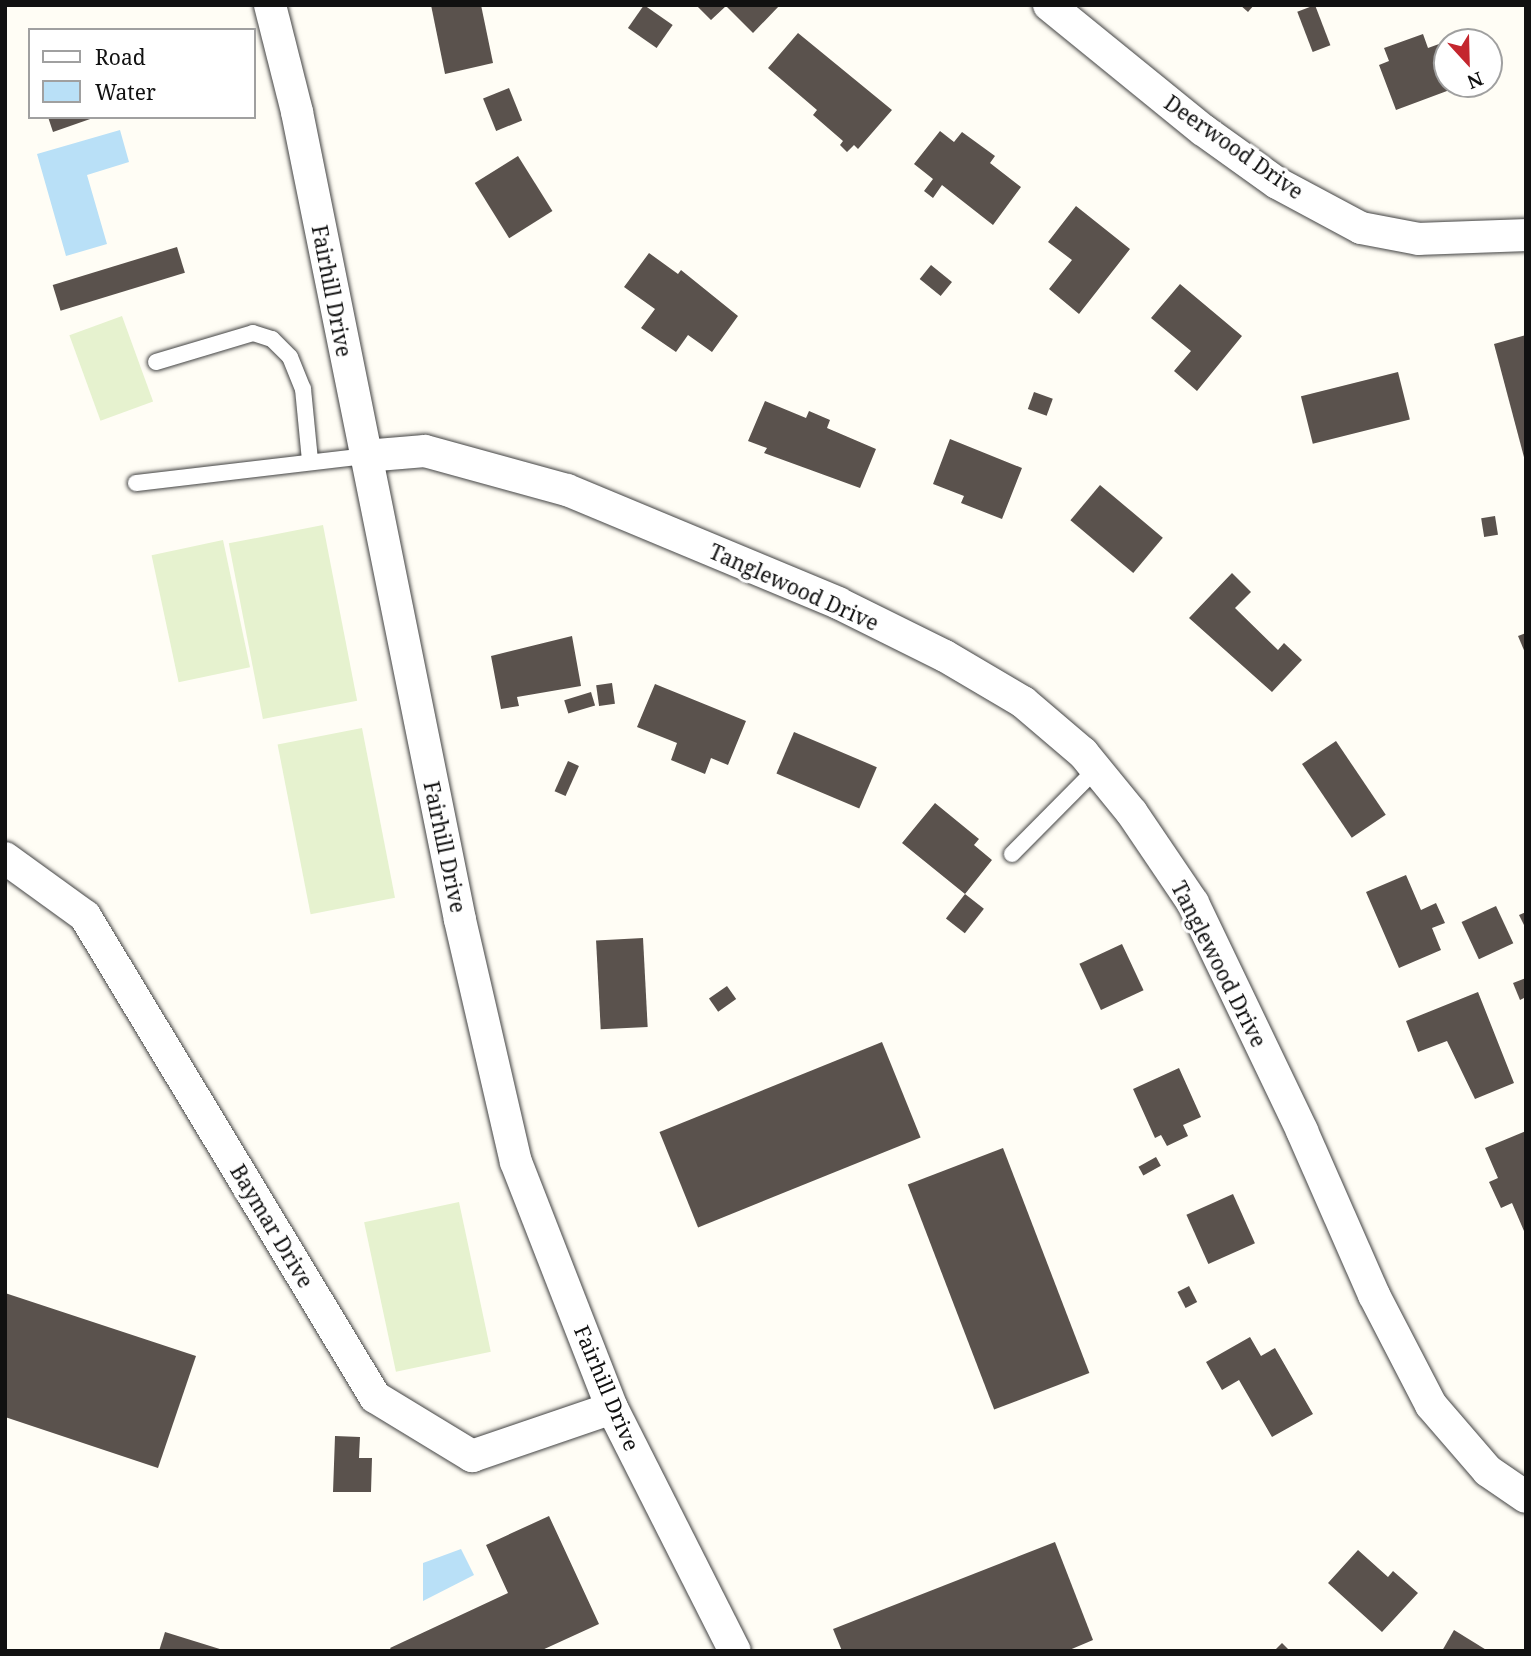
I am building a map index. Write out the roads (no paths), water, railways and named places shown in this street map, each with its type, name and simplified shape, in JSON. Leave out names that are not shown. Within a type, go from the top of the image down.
[{"type":"street","name":"Fairhill Drive","points":[[270,5],[297,113],[460,920],[516,1162],[611,1408],[732,1650]]},
{"type":"street","name":"Deerwood Drive","points":[[1049,5],[1214,138],[1277,183],[1361,228],[1419,239],[1526,235]]},
{"type":"street","name":"Tanglewood Drive","points":[[365,456],[425,451],[567,489],[838,603],[945,656],[1023,702],[1096,769],[1193,903],[1303,1131],[1374,1294],[1431,1405],[1488,1471],[1526,1497]]},
{"type":"street","name":"Baymar Drive","points":[[5,858],[85,916],[375,1397],[472,1456],[611,1408]]},
{"type":"lane","points":[[156,362],[253,333],[272,339],[290,357],[303,389],[310,461]]},
{"type":"lane","points":[[136,483],[365,456]]},
{"type":"lane","points":[[1012,854],[1096,769]]},
{"type":"water","points":[[120,130],[129,162],[87,175],[107,244],[66,256],[37,154]]},
{"type":"water","points":[[461,1549],[474,1575],[423,1601],[423,1563]]}]
